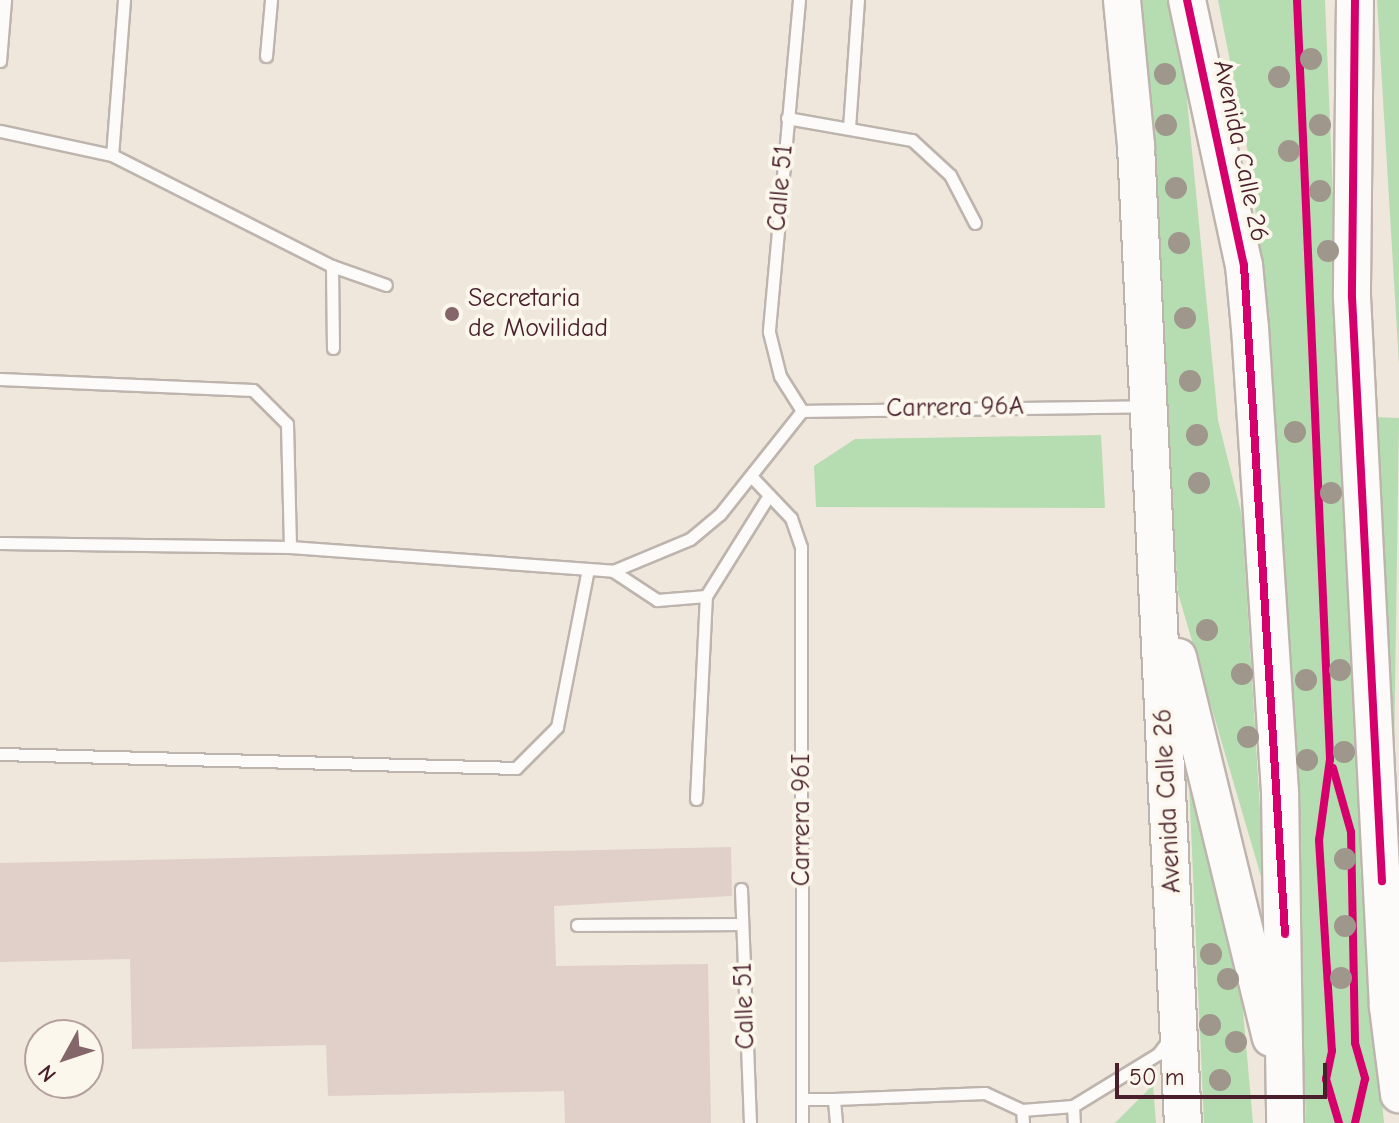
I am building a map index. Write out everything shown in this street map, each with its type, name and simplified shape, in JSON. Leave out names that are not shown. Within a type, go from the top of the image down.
[{"type":"main road","name":"Avenida Calle 26","points":[[1122,0],[1149,406],[1183,1123]]},
{"type":"main road","name":"Avenida Calle 26","points":[[1187,0],[1244,265],[1281,823],[1285,1108]]},
{"type":"main road","points":[[1355,0],[1352,297],[1388,1007],[1399,1094]]},
{"type":"main road","points":[[1156,549],[1285,1108]]},
{"type":"main road","points":[[1388,1007],[1399,851]]},
{"type":"lane","points":[[0,61],[5,0]]},
{"type":"lane","points":[[112,155],[124,0]]},
{"type":"lane","points":[[266,56],[271,0]]},
{"type":"lane","name":"Calle 51","points":[[799,0],[769,332],[780,376],[802,411]]},
{"type":"lane","points":[[849,128],[858,0]]},
{"type":"lane","points":[[1201,0],[1221,155]]},
{"type":"lane","points":[[1338,0],[1352,297]]},
{"type":"lane","points":[[787,118],[912,140],[936,157],[975,223]]},
{"type":"lane","points":[[0,131],[112,155],[332,266],[386,285]]},
{"type":"lane","points":[[332,266],[333,348]]},
{"type":"lane","points":[[0,379],[253,390],[287,424],[290,547]]},
{"type":"lane","name":"Carrera 96A","points":[[802,411],[1149,406]]},
{"type":"lane","points":[[0,543],[290,547],[587,574],[613,571],[690,539],[751,476],[802,411]]},
{"type":"lane","points":[[696,799],[706,596],[769,495],[751,476]]},
{"type":"lane","name":"Carrera 96I","points":[[769,495],[791,518],[801,547],[802,1123]]},
{"type":"lane","points":[[613,571],[657,600],[706,596]]},
{"type":"lane","points":[[0,754],[516,768],[557,727],[587,574]]},
{"type":"lane","name":"Calle 51","points":[[741,889],[750,1123]]},
{"type":"lane","points":[[577,925],[741,924]]},
{"type":"lane","points":[[803,1099],[985,1093],[1022,1110],[1073,1106],[1158,1054],[1179,1025]]},
{"type":"lane","points":[[834,1099],[836,1123]]},
{"type":"lane","points":[[1073,1106],[1074,1123]]},
{"type":"lane","points":[[1022,1110],[1023,1123]]},
{"type":"green space","points":[[1140,0],[1170,0],[1186,89],[1218,420],[1242,516],[1265,890],[1178,593]]},
{"type":"green space","points":[[1218,0],[1325,0],[1361,875],[1384,1123],[1306,1123],[1289,676],[1253,178]]},
{"type":"green space","points":[[1377,0],[1399,0],[1399,364]]},
{"type":"green space","points":[[1375,417],[1399,418],[1394,762]]},
{"type":"green space","points":[[1101,435],[1105,508],[816,507],[814,466],[855,439]]},
{"type":"green space","points":[[1188,761],[1241,988],[1253,1123],[1204,1123]]},
{"type":"green space","points":[[1153,1085],[1156,1123],[1115,1123]]},
{"type":"building","points":[[731,847],[732,896],[554,906],[556,966],[708,964],[711,1123],[565,1123],[564,1091],[328,1096],[326,1045],[132,1049],[130,959],[0,962],[0,863]]},
{"type":"cycle path","points":[[1187,0],[1244,265],[1285,934]]},
{"type":"cycle path","points":[[1297,0],[1330,759],[1319,840],[1332,1051],[1326,1079],[1339,1123]]},
{"type":"cycle path","points":[[1355,0],[1352,297],[1382,881]]},
{"type":"cycle path","points":[[1333,768],[1351,832],[1355,1043],[1365,1079],[1355,1123]]},
{"type":"place","name":"Secretaria de Movilidad","points":[[452,314]]}]
